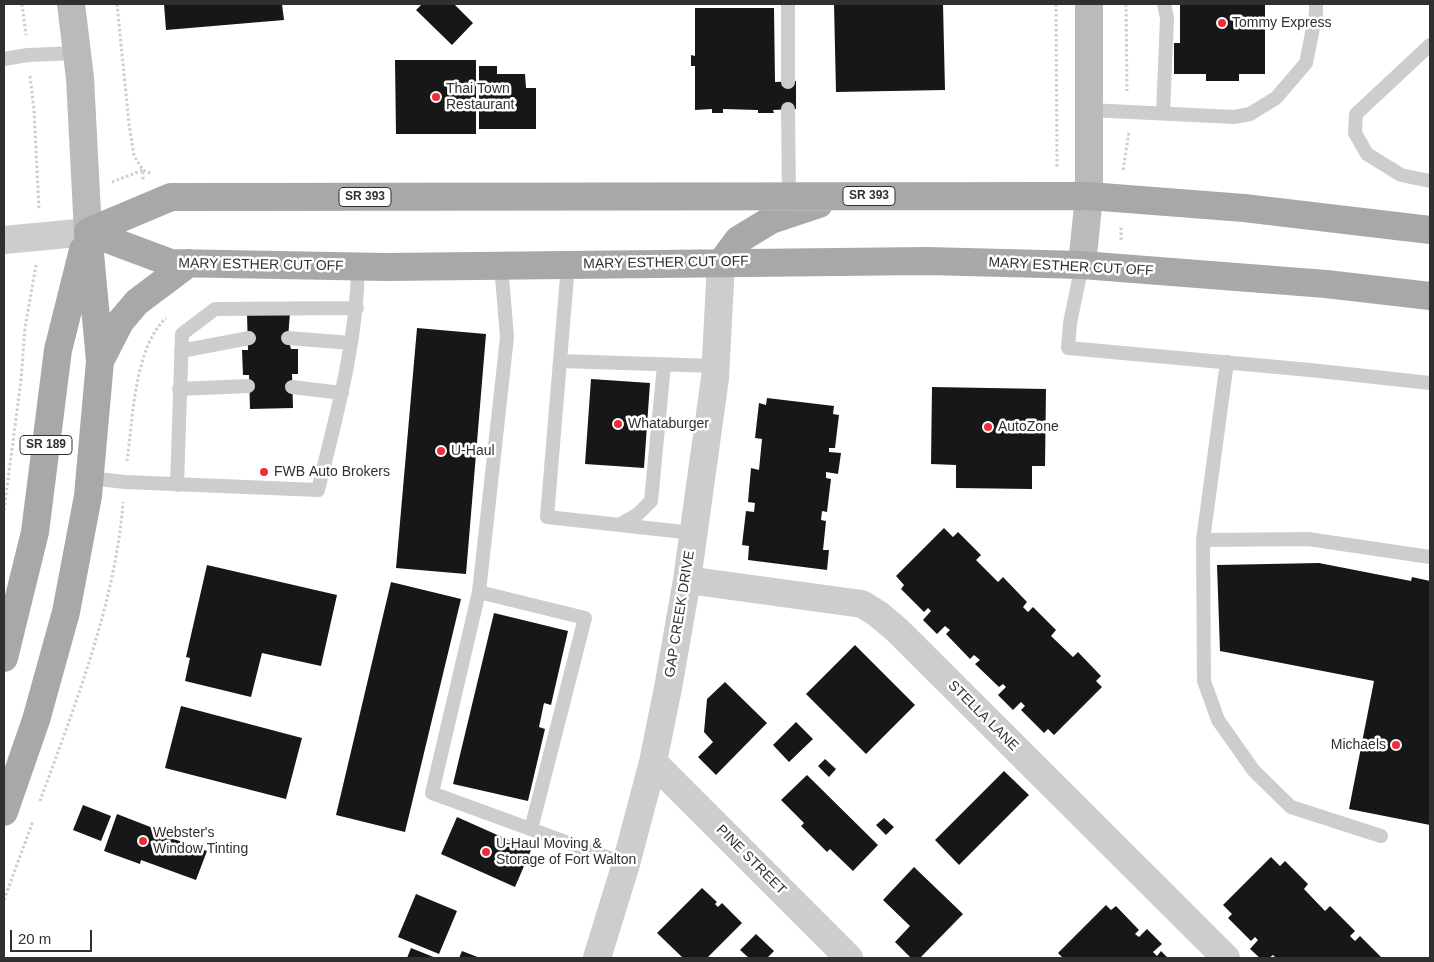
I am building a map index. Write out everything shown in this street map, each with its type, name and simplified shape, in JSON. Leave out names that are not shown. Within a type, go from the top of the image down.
[{"type":"main road","name":"SR 393","points":[[88,232],[171,197],[789,196],[1089,196],[1244,208],[1430,230]]},
{"type":"main road","points":[[721,263],[738,240],[771,220],[841,196]]},
{"type":"main road","name":"MARY ESTHER CUT OFF","points":[[88,232],[172,263],[358,266],[927,261],[1082,265],[1326,284],[1430,296]]},
{"type":"main road","name":"SR 189","points":[[5,802],[36,720],[66,612],[88,496],[100,361],[88,232]]},
{"type":"main road","name":"SR 189","points":[[4,658],[35,532],[58,350],[88,232]]},
{"type":"main road","points":[[100,361],[120,322],[137,302],[189,263]]},
{"type":"street","name":"SR 189","points":[[71,4],[80,78],[88,232]]},
{"type":"street","points":[[1082,265],[1089,196],[1089,4]]},
{"type":"street","points":[[4,240],[88,232]]},
{"type":"street","name":"GAP CREEK DRIVE","points":[[597,958],[626,864],[653,762],[668,688],[687,580],[716,366],[721,263]]},
{"type":"street","name":"STELLA LANE","points":[[687,580],[862,604],[878,614],[897,630],[1226,958]]},
{"type":"street","name":"PINE STREET","points":[[653,762],[849,958]]},
{"type":"lane","points":[[788,4],[788,82]]},
{"type":"lane","points":[[1163,113],[1167,18],[1164,4]]},
{"type":"lane","points":[[1089,110],[1234,117],[1250,114],[1276,98],[1306,63],[1316,13],[1316,4]]},
{"type":"lane","points":[[1430,45],[1356,114],[1355,133],[1367,154],[1401,175],[1430,181]]},
{"type":"lane","points":[[4,59],[28,55],[77,53]]},
{"type":"lane","points":[[788,110],[789,196]]},
{"type":"lane","points":[[568,264],[547,518],[693,533]]},
{"type":"lane","points":[[501,265],[506,337],[479,592],[432,793],[626,864]]},
{"type":"lane","points":[[1082,265],[1070,323],[1068,348],[1430,383]]},
{"type":"lane","points":[[90,478],[178,485],[318,490],[342,393],[351,343],[356,308],[358,266]]},
{"type":"lane","points":[[178,485],[179,389],[182,334],[215,309],[356,308]]},
{"type":"lane","points":[[181,351],[249,338]]},
{"type":"lane","points":[[288,338],[351,343]]},
{"type":"lane","points":[[560,361],[716,366]]},
{"type":"lane","points":[[1227,362],[1203,540],[1204,681],[1218,720],[1254,771],[1291,807],[1381,836]]},
{"type":"lane","points":[[619,526],[638,514],[651,501],[664,365]]},
{"type":"lane","points":[[179,389],[248,386]]},
{"type":"lane","points":[[292,387],[342,393]]},
{"type":"lane","points":[[1203,540],[1308,539],[1430,557]]},
{"type":"lane","points":[[479,592],[585,618],[531,829]]},
{"type":"path","points":[[1056,4],[1058,176]]},
{"type":"path","points":[[1120,268],[1121,180],[1129,130],[1126,4]]},
{"type":"building","points":[[164,4],[282,4],[284,20],[166,30]]},
{"type":"building","points":[[422,4],[454,4],[473,23],[452,45],[416,10]]},
{"type":"building","points":[[834,4],[943,4],[945,90],[836,92]]},
{"type":"building","name":"Tommy Express","points":[[1180,4],[1265,4],[1265,74],[1239,74],[1239,81],[1206,81],[1206,74],[1174,74],[1174,43],[1180,43]]},
{"type":"building","points":[[695,8],[774,8],[775,82],[796,81],[796,109],[773,110],[774,113],[758,113],[758,110],[723,109],[723,113],[712,113],[712,109],[695,110],[695,66],[691,66],[691,55],[695,56]]},
{"type":"building","name":"Thai Town Restaurant","points":[[395,60],[476,60],[476,134],[396,134]]},
{"type":"building","points":[[479,66],[497,66],[497,74],[525,74],[526,88],[536,88],[536,129],[479,129]]},
{"type":"building","points":[[290,313],[288,338],[291,349],[298,349],[298,374],[292,374],[293,408],[250,409],[249,375],[243,375],[242,350],[248,350],[247,314]]},
{"type":"building","name":"U-Haul","points":[[417,328],[486,334],[466,574],[396,568]]},
{"type":"building","name":"Whataburger","points":[[591,379],[650,383],[644,468],[585,464]]},
{"type":"building","name":"AutoZone","points":[[932,387],[1046,389],[1045,466],[1032,466],[1032,489],[956,488],[956,465],[931,464]]},
{"type":"building","points":[[767,398],[834,406],[833,414],[839,415],[835,448],[829,448],[829,452],[841,453],[838,474],[826,472],[826,478],[831,479],[827,512],[822,511],[821,520],[826,521],[823,550],[829,550],[827,570],[748,560],[749,546],[742,545],[746,511],[754,512],[755,503],[748,502],[751,468],[759,470],[762,439],[755,438],[759,403],[766,405]]},
{"type":"building","points":[[944,528],[953,537],[958,532],[981,555],[976,560],[998,582],[1003,577],[1027,602],[1023,607],[1028,612],[1033,607],[1056,630],[1051,636],[1073,657],[1078,652],[1101,676],[1096,681],[1102,687],[1054,735],[1048,729],[1044,733],[1021,710],[1025,706],[1021,702],[1013,710],[998,695],[1006,687],[1003,684],[999,687],[975,664],[980,660],[974,655],[970,659],[946,634],[950,630],[945,626],[937,634],[923,620],[931,611],[928,608],[924,612],[901,589],[904,585],[896,576]]},
{"type":"building","points":[[1319,563],[1411,581],[1412,577],[1430,581],[1430,825],[1349,809],[1374,681],[1220,651],[1217,565]]},
{"type":"building","points":[[207,565],[337,595],[321,666],[262,653],[251,697],[185,681],[190,658],[186,657]]},
{"type":"building","points":[[391,582],[461,599],[405,832],[336,815]]},
{"type":"building","points":[[494,613],[568,631],[551,705],[544,703],[539,727],[545,729],[528,801],[453,784]]},
{"type":"building","points":[[855,645],[915,705],[866,754],[806,694]]},
{"type":"building","points":[[725,682],[767,723],[716,775],[698,757],[713,742],[704,732],[707,699]]},
{"type":"building","points":[[181,706],[302,738],[286,799],[165,768]]},
{"type":"building","points":[[796,722],[813,739],[789,762],[773,745]]},
{"type":"building","points":[[825,759],[836,769],[829,777],[818,766]]},
{"type":"building","points":[[1004,771],[1029,795],[959,865],[935,840]]},
{"type":"building","points":[[807,775],[878,845],[853,871],[830,849],[827,852],[801,826],[804,823],[781,800]]},
{"type":"building","points":[[83,805],[111,816],[101,841],[73,830]]},
{"type":"building","name":"Webster's Window Tinting","points":[[117,814],[153,828],[152,831],[207,851],[196,880],[141,860],[140,864],[104,851]]},
{"type":"building","name":"U-Haul Moving & Storage of Fort Walton","points":[[457,817],[531,850],[515,887],[441,854]]},
{"type":"building","points":[[884,818],[894,827],[886,835],[876,825]]},
{"type":"building","points":[[1271,857],[1280,866],[1285,861],[1308,884],[1304,889],[1325,911],[1330,906],[1355,931],[1350,936],[1355,941],[1360,936],[1382,958],[1276,958],[1273,955],[1269,958],[1260,958],[1250,949],[1258,940],[1255,937],[1251,941],[1228,918],[1232,914],[1223,905]]},
{"type":"building","points":[[914,867],[963,914],[920,958],[911,958],[895,942],[910,926],[883,900]]},
{"type":"building","points":[[702,888],[717,902],[715,904],[718,907],[722,903],[742,923],[707,958],[683,958],[657,933]]},
{"type":"building","points":[[416,894],[457,911],[439,954],[398,937]]},
{"type":"building","points":[[1106,905],[1111,910],[1116,906],[1139,930],[1135,934],[1139,937],[1147,929],[1162,944],[1153,952],[1157,956],[1161,951],[1168,958],[1063,958],[1058,953]]},
{"type":"building","points":[[756,934],[774,951],[767,958],[749,958],[740,950]]},
{"type":"building","points":[[411,948],[436,958],[407,958]]},
{"type":"building","points":[[462,951],[480,958],[459,958]]},
{"type":"place","name":"Tommy Express","points":[[1222,23]]},
{"type":"place","name":"Thai Town Restaurant","points":[[436,97]]},
{"type":"place","name":"Whataburger","points":[[618,424]]},
{"type":"place","name":"AutoZone","points":[[988,427]]},
{"type":"place","name":"U-Haul","points":[[441,451]]},
{"type":"place","name":"FWB Auto Brokers","points":[[264,472]]},
{"type":"place","name":"Michaels","points":[[1396,745]]},
{"type":"place","name":"Webster's Window Tinting","points":[[143,841]]},
{"type":"place","name":"U-Haul Moving & Storage of Fort Walton","points":[[486,852]]}]
